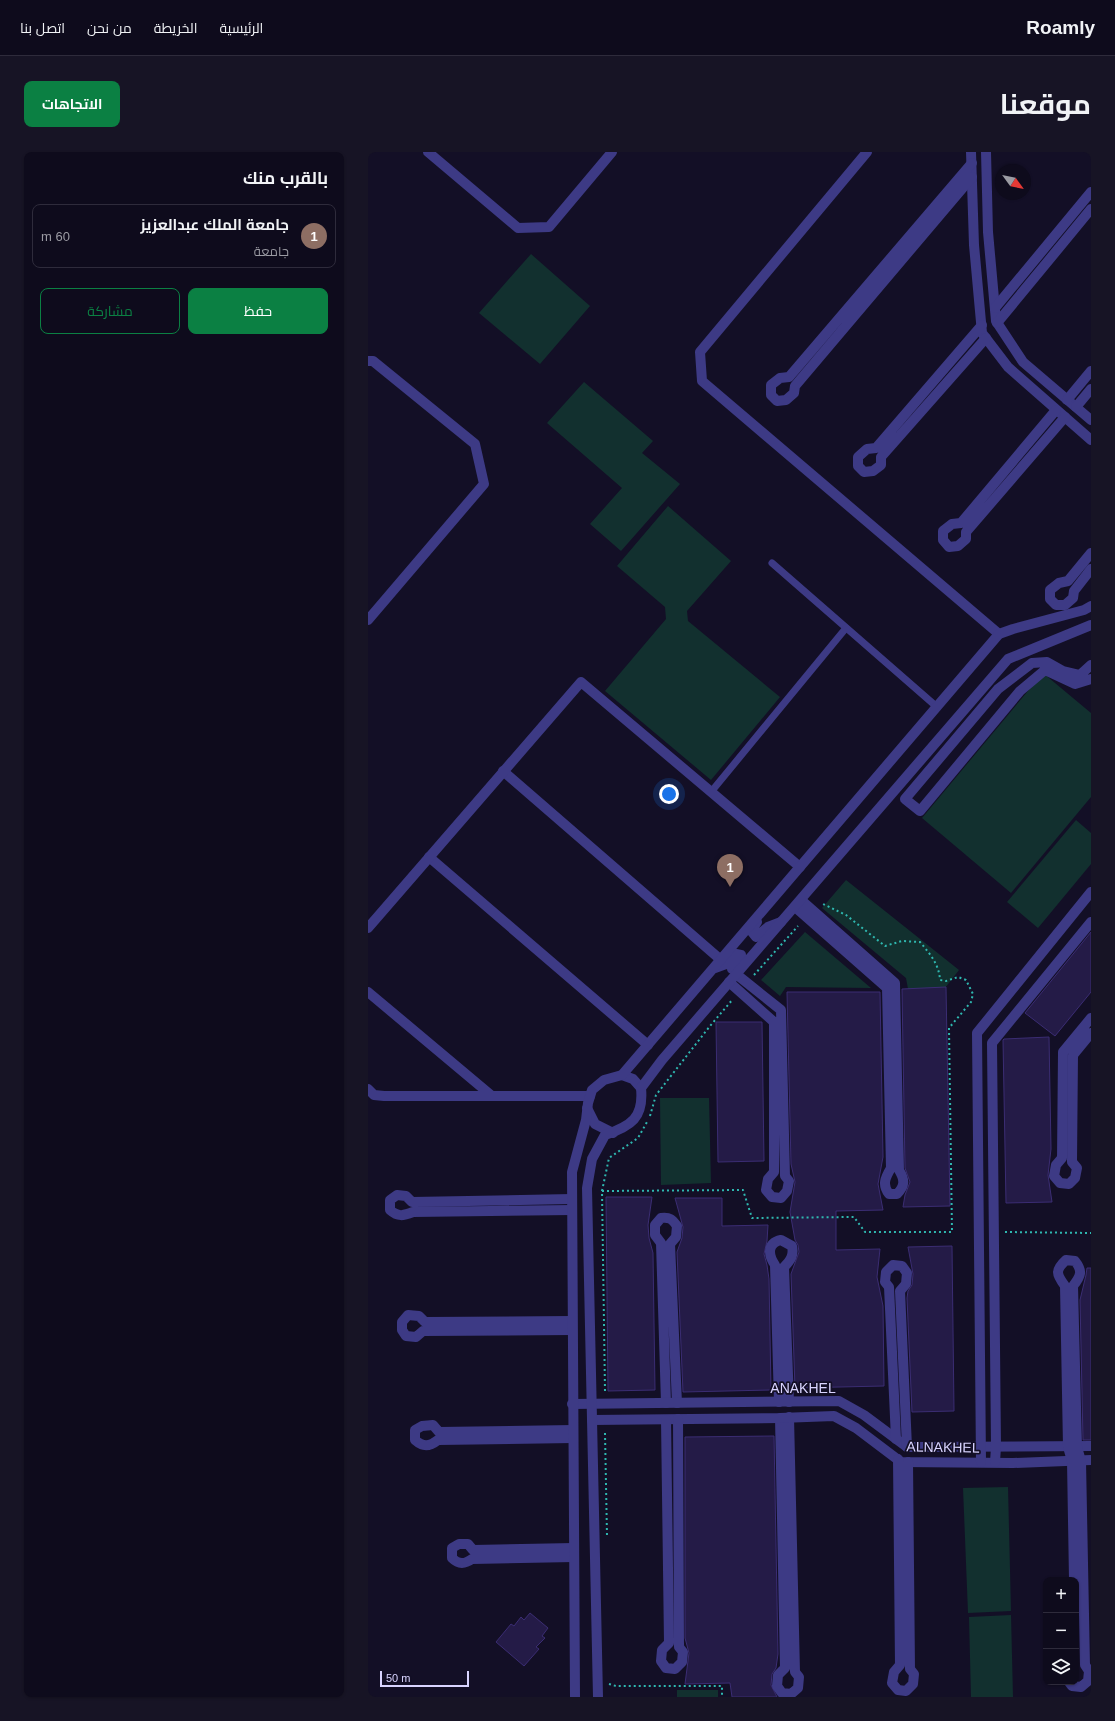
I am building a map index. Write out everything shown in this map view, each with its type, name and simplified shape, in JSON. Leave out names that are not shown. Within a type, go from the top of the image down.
[{"type":"street","points":[[428,152],[518,228],[549,227],[612,152]]},
{"type":"street","points":[[867,152],[700,352],[702,381],[1000,634]]},
{"type":"street","points":[[971,152],[974,245],[982,333],[1008,366],[1091,440]]},
{"type":"street","points":[[988,154],[988,232],[997,323],[1023,362],[1091,420]]},
{"type":"street","points":[[972,163],[789,377],[780,378],[771,385],[771,394],[777,401],[786,400],[794,393],[795,386],[972,178]]},
{"type":"street","points":[[995,308],[1091,192]]},
{"type":"street","points":[[997,323],[1091,209]]},
{"type":"street","points":[[982,325],[876,448],[867,449],[858,457],[858,466],[864,472],[873,471],[881,464],[881,458],[986,338]]},
{"type":"street","points":[[368,361],[372,361],[475,444],[484,484],[368,620]]},
{"type":"street","points":[[1067,400],[1091,371]]},
{"type":"street","points":[[1076,407],[1091,389]]},
{"type":"street","points":[[1056,410],[961,523],[952,524],[943,531],[943,540],[949,546],[958,546],[966,539],[966,532],[1065,417]]},
{"type":"street","points":[[1091,553],[1068,581],[1059,583],[1050,590],[1050,599],[1056,605],[1066,605],[1073,598],[1074,591],[1091,569]]},
{"type":"street","points":[[575,1697],[572,1404],[572,1172],[586,1120],[587,1108],[592,1090],[604,1080],[622,1075],[1000,634],[1013,629],[1084,610],[1091,606]]},
{"type":"street","points":[[641,1088],[662,1060],[1008,659],[1091,625]]},
{"type":"street","points":[[1091,666],[1080,675],[1063,671],[1047,662],[1032,663],[998,689],[905,799],[920,811],[1020,691],[1045,670],[1075,684],[1091,679]]},
{"type":"street","points":[[368,928],[581,682],[800,867]]},
{"type":"street","points":[[503,771],[721,960]]},
{"type":"street","points":[[429,858],[648,1044]]},
{"type":"street","points":[[980,1462],[977,1033],[1091,892]]},
{"type":"street","points":[[770,902],[764,914],[753,928],[752,932],[756,937],[768,927],[781,922]]},
{"type":"street","points":[[798,904],[895,983],[899,1170],[903,1178],[903,1188],[897,1194],[889,1194],[885,1188],[885,1178],[890,1168],[887,988],[798,904]]},
{"type":"street","points":[[995,1462],[992,1043],[1091,922]]},
{"type":"street","points":[[713,968],[726,964],[736,954],[740,955],[741,960],[721,982],[722,991]]},
{"type":"street","points":[[729,982],[774,1022],[774,1172],[768,1179],[766,1190],[772,1197],[781,1198],[788,1192],[789,1181],[785,1176],[781,1010],[736,974]]},
{"type":"street","points":[[368,992],[492,1096]]},
{"type":"street","points":[[1091,1018],[1063,1052],[1062,1158],[1056,1165],[1054,1176],[1060,1183],[1068,1184],[1075,1178],[1077,1168],[1072,1162],[1073,1055],[1091,1033]]},
{"type":"street","points":[[598,1697],[587,1188],[592,1159],[605,1135],[625,1128],[637,1116],[642,1102],[641,1088],[633,1079],[622,1075]]},
{"type":"street","points":[[368,1089],[374,1095],[384,1096],[590,1096]]},
{"type":"street","points":[[587,1108],[595,1124],[613,1132]]},
{"type":"street","points":[[572,1199],[412,1202],[406,1196],[397,1195],[390,1200],[390,1210],[395,1215],[403,1216],[412,1212],[572,1210]]},
{"type":"street","points":[[666,1403],[661,1243],[655,1235],[655,1225],[661,1218],[667,1217],[672,1219],[677,1226],[676,1237],[670,1244],[677,1403]]},
{"type":"street","points":[[781,1240],[792,1246],[793,1253],[790,1260],[784,1266],[784,1402],[775,1265],[770,1258],[769,1252],[771,1246],[776,1241],[781,1240]]},
{"type":"street","points":[[1071,1685],[1081,1687],[1088,1681],[1089,1670],[1085,1665],[1081,1461],[1073,1447],[1065,1286],[1057,1271],[1059,1266],[1066,1260],[1075,1261],[1080,1268],[1081,1273],[1079,1279],[1073,1286],[1073,1447]]},
{"type":"street","points":[[896,1439],[889,1288],[885,1282],[886,1272],[893,1265],[902,1266],[907,1273],[906,1284],[900,1291],[907,1447],[980,1448],[1091,1446]]},
{"type":"street","points":[[408,1315],[418,1316],[425,1322],[572,1325],[423,1331],[416,1336],[406,1336],[402,1330],[402,1322],[408,1315]]},
{"type":"street","name":"ANAKHEL","points":[[572,1404],[839,1401],[864,1415],[907,1447]]},
{"type":"street","name":"ALNAKHEL","points":[[592,1420],[666,1420],[834,1416],[856,1428],[903,1460],[980,1462],[1081,1461]]},
{"type":"street","points":[[785,1418],[795,1672],[799,1677],[798,1688],[791,1694],[782,1693],[777,1686],[778,1675],[785,1668],[785,1418]]},
{"type":"street","points":[[666,1420],[668,1643],[662,1650],[661,1661],[666,1668],[675,1669],[682,1662],[683,1652],[679,1647],[678,1419]]},
{"type":"street","points":[[433,1425],[439,1432],[573,1434],[438,1440],[431,1445],[421,1445],[415,1440],[415,1430],[422,1426],[433,1425]]},
{"type":"street","points":[[903,1460],[910,1668],[914,1674],[913,1684],[906,1691],[898,1690],[892,1683],[894,1672],[900,1665],[903,1460]]},
{"type":"street","points":[[1074,1577],[1081,1461]]},
{"type":"street","points":[[459,1544],[468,1544],[473,1550],[574,1552],[472,1559],[466,1563],[457,1563],[452,1558],[452,1548],[459,1544]]},
{"type":"lane","points":[[772,563],[937,707]]},
{"type":"lane","points":[[711,792],[846,628]]},
{"type":"path","points":[[602,1191],[743,1190],[752,1218],[854,1217],[865,1232],[952,1232],[949,1028],[971,1002],[973,994],[971,986],[966,980],[958,977],[946,981],[940,980],[939,970],[932,956],[920,942],[902,941],[885,946],[846,914],[820,903]]},
{"type":"path","points":[[754,975],[798,926]]},
{"type":"path","points":[[605,1391],[602,1191],[609,1158],[638,1138],[652,1112],[656,1095],[710,1026],[735,997]]},
{"type":"path","points":[[1005,1232],[1091,1233]]},
{"type":"path","points":[[609,1684],[616,1686],[722,1686],[722,1697]]},
{"type":"green space","points":[[531,254],[590,306],[540,364],[479,313]]},
{"type":"green space","points":[[584,382],[653,441],[642,453],[680,484],[621,551],[590,524],[622,488],[547,423]]},
{"type":"green space","points":[[668,506],[731,561],[687,611],[688,621],[780,697],[711,780],[605,691],[666,619],[665,607],[617,566]]},
{"type":"green space","points":[[1043,673],[1091,713],[1091,797],[1011,893],[922,818]]},
{"type":"green space","points":[[1076,820],[1091,833],[1091,864],[1038,928],[1007,902]]},
{"type":"green space","points":[[846,880],[959,970],[945,988],[908,989],[906,978],[822,908]]},
{"type":"green space","points":[[805,932],[871,988],[786,987],[780,996],[761,980]]},
{"type":"green space","points":[[660,1098],[709,1098],[711,1183],[661,1185]]},
{"type":"green space","points":[[1008,1487],[1011,1611],[968,1613],[963,1488]]},
{"type":"green space","points":[[1011,1615],[1013,1697],[971,1697],[969,1617]]},
{"type":"green space","points":[[677,1690],[718,1690],[718,1697],[677,1697]]},
{"type":"building","points":[[1091,932],[1091,992],[1055,1036],[1025,1013]]},
{"type":"building","points":[[946,987],[950,1206],[903,1207],[905,1195],[910,1182],[905,1168],[902,989]]},
{"type":"building","points":[[787,992],[880,992],[883,1157],[878,1184],[883,1210],[836,1211],[836,1250],[880,1249],[877,1277],[883,1306],[884,1386],[795,1388],[791,1274],[799,1252],[798,1245],[795,1240],[790,1212],[795,1182],[791,1164]]},
{"type":"building","points":[[716,1022],[762,1022],[764,1161],[718,1162]]},
{"type":"building","points":[[1049,1037],[1051,1149],[1048,1175],[1052,1202],[1006,1203],[1003,1040]]},
{"type":"building","points":[[606,1197],[652,1197],[648,1225],[649,1238],[653,1253],[655,1390],[608,1391]]},
{"type":"building","points":[[675,1198],[722,1198],[722,1226],[768,1225],[764,1254],[769,1279],[771,1390],[683,1392],[677,1252],[682,1238],[683,1227]]},
{"type":"building","points":[[952,1246],[954,1411],[912,1412],[907,1298],[908,1291],[912,1285],[913,1274],[908,1247]]},
{"type":"building","points":[[1087,1268],[1091,1268],[1091,1440],[1083,1440],[1080,1300]]},
{"type":"building","points":[[774,1436],[778,1654],[776,1668],[772,1674],[771,1685],[777,1697],[732,1697],[730,1683],[685,1684],[689,1653],[685,1638],[685,1437]]},
{"type":"building","points":[[530,1613],[548,1628],[542,1636],[545,1638],[536,1647],[539,1649],[524,1666],[496,1642],[511,1624],[514,1626],[521,1617],[524,1620]]},
{"type":"place","name":"جامعة الملك عبدالعزيز","points":[[730,887]]}]
